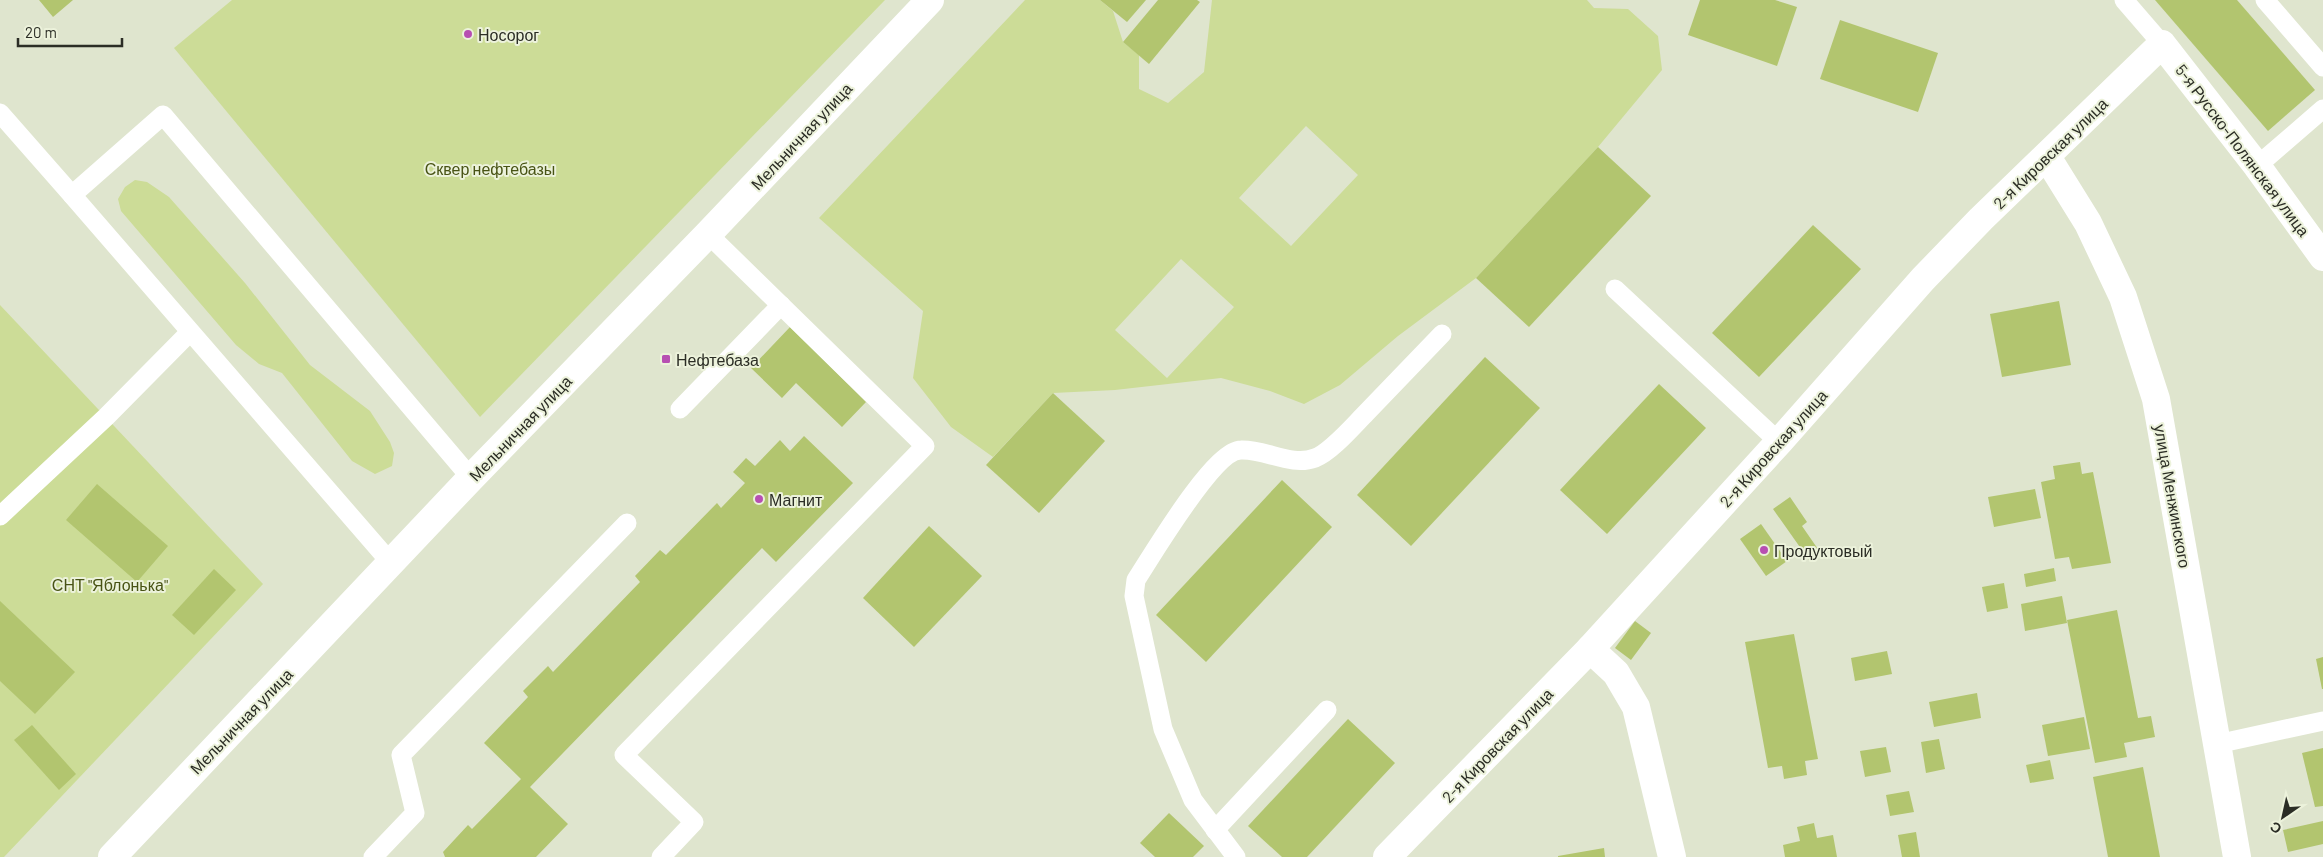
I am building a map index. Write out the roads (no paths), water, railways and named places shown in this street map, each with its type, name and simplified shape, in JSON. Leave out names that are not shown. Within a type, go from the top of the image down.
[{"type":"street","name":"Мельничная улица","points":[[112,857],[471,478],[708,234],[930,0]]},
{"type":"street","name":"2-я Кировская улица","points":[[1387,857],[1590,649],[1779,442],[1923,279],[1981,219],[2162,44]]},
{"type":"street","name":"5-я Русско-Полянская улица","points":[[2162,44],[2257,166],[2323,257]]},
{"type":"street","name":"улица Менжинского","points":[[2047,156],[2088,223],[2123,298],[2156,399],[2218,744],[2236,857]]},
{"type":"street","points":[[1590,649],[1616,673],[1636,707],[1672,857]]},
{"type":"lane","points":[[2124,0],[2162,44]]},
{"type":"lane","points":[[2265,0],[2323,67]]},
{"type":"lane","points":[[2257,166],[2323,108]]},
{"type":"lane","points":[[0,114],[391,563]]},
{"type":"lane","points":[[72,196],[163,115],[471,478]]},
{"type":"lane","points":[[661,857],[694,822],[624,755],[925,446],[708,234]]},
{"type":"lane","points":[[1615,289],[1779,442]]},
{"type":"lane","points":[[680,409],[781,305]]},
{"type":"lane","points":[[0,516],[106,417],[190,332]]},
{"type":"lane","points":[[1236,857],[1193,800],[1163,729],[1134,596],[1136,580],[1195,491],[1216,464],[1234,450],[1254,449],[1290,460],[1316,458],[1342,439],[1442,334]]},
{"type":"lane","points":[[373,857],[415,813],[401,755],[627,523]]},
{"type":"lane","points":[[1215,830],[1327,710]]},
{"type":"lane","points":[[2218,744],[2323,721]]},
{"type":"place","name":"Носорог","points":[[468,34]]},
{"type":"place","name":"Нефтебаза","points":[[666,359]]},
{"type":"place","name":"Магнит","points":[[759,499]]},
{"type":"place","name":"Продуктовый","points":[[1764,550]]},
{"type":"park label","name":"Сквер нефтебазы","points":[[490,168]]},
{"type":"park label","name":"СНТ \"Яблонька\"","points":[[110,584]]}]
